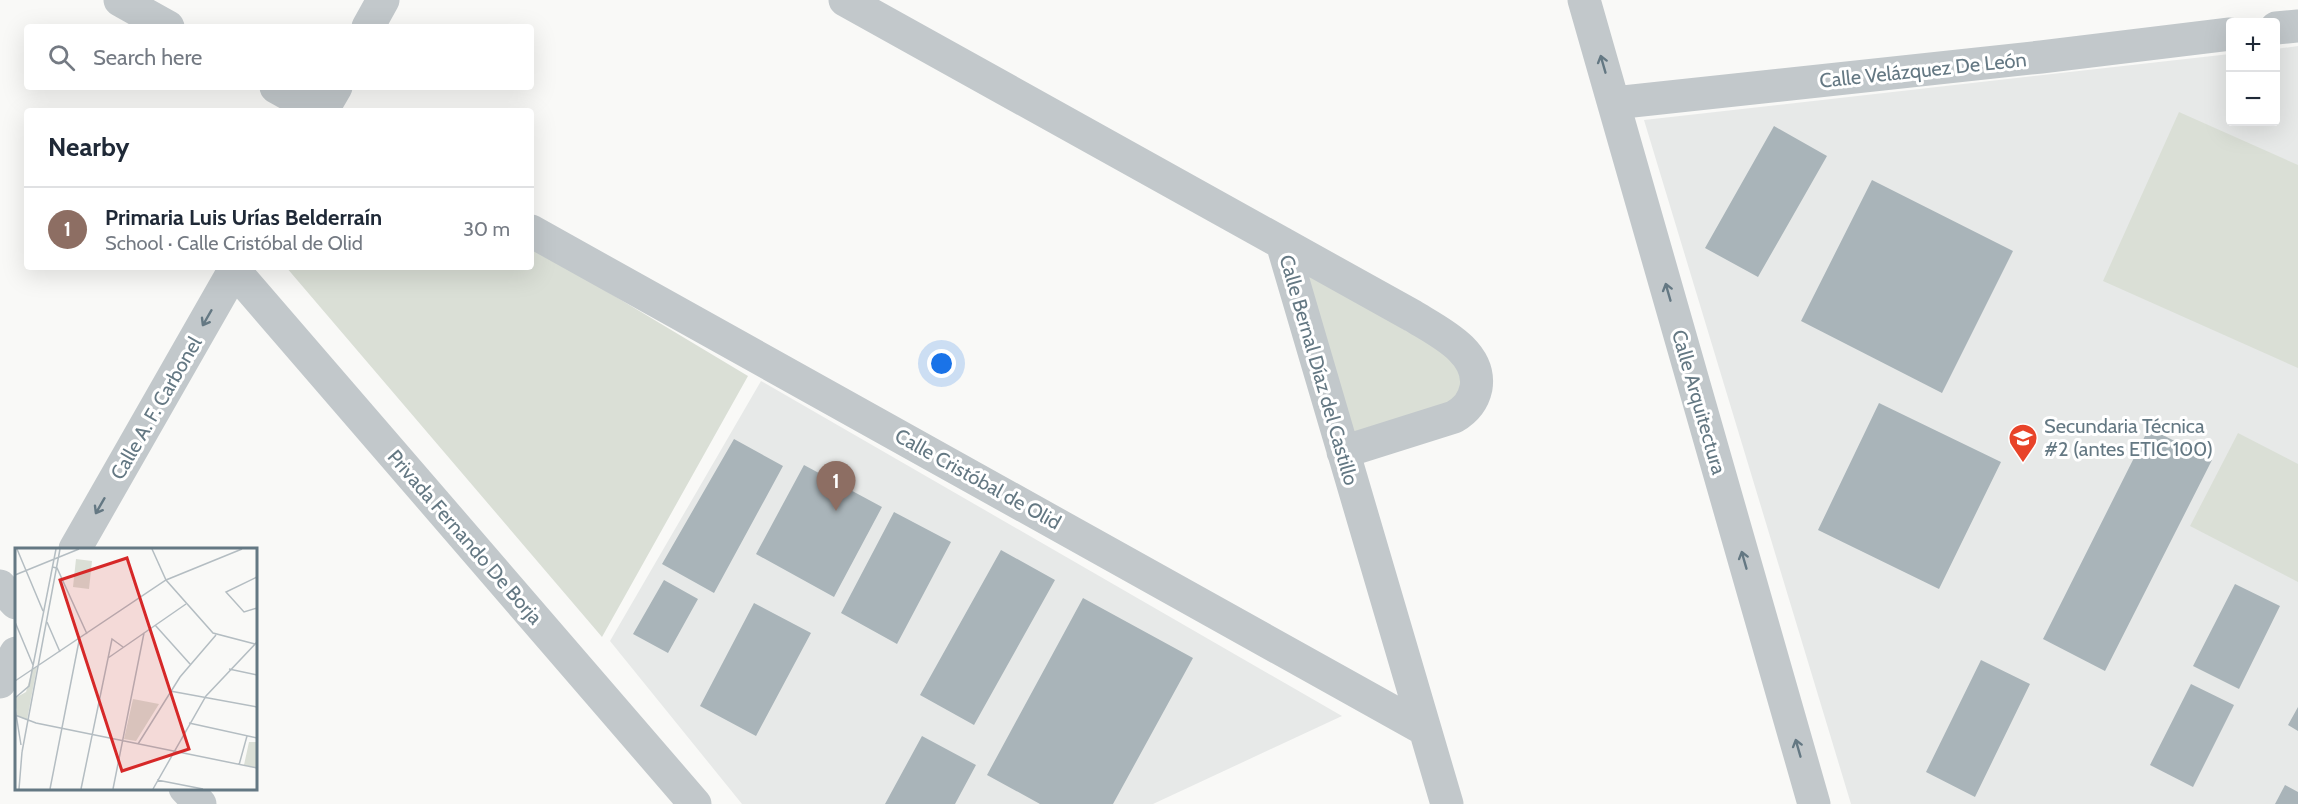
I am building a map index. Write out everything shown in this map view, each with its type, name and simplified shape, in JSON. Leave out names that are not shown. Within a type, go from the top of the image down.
[{"type":"street","points":[[120,0],[163,24]]},
{"type":"street","points":[[370,24],[383,0]]},
{"type":"street","name":"Calle Bernal Díaz del Castillo","points":[[845,0],[1282,243],[1447,804]]},
{"type":"street","name":"Calle Arquitectura","points":[[1581,2],[1614,103],[1814,804]]},
{"type":"street","points":[[2280,28],[2298,26]]},
{"type":"street","name":"Calle Velázquez De León","points":[[1614,103],[2226,34]]},
{"type":"street","points":[[282,90],[314,108]]},
{"type":"street","points":[[322,108],[334,90]]},
{"type":"street","name":"Calle Cristóbal de Olid","points":[[534,233],[1425,729]]},
{"type":"street","points":[[1282,243],[1447,337],[1473,364],[1478,377],[1470,404],[1454,417],[1343,452]]},
{"type":"street","name":"Calle A. F. Carbonel","points":[[76,548],[234,270]]},
{"type":"street","name":"Privada Fernando De Borja","points":[[237,270],[695,804]]},
{"type":"street","points":[[0,586],[15,602]]},
{"type":"street","points":[[0,682],[15,655]]},
{"type":"street","points":[[186,789],[200,804]]},
{"type":"shaded area","name":"Secundaria Técnica #2 (antes ETIC 100)","points":[[2298,46],[2298,804],[1851,804],[1644,120],[2226,54],[2226,126],[2280,126],[2280,48]]},
{"type":"shaded area","points":[[2179,112],[2298,165],[2298,368],[2103,281]]},
{"type":"shaded area","points":[[1282,243],[1447,337],[1475,392],[1343,452]]},
{"type":"shaded area","points":[[534,248],[748,376],[602,637],[289,270],[534,270]]},
{"type":"shaded area","points":[[761,381],[1342,716],[1153,804],[742,804],[610,641]]},
{"type":"shaded area","points":[[2238,433],[2298,464],[2298,582],[2190,526]]},
{"type":"building","points":[[1774,126],[1827,156],[1758,277],[1705,248]]},
{"type":"building","points":[[1872,180],[2013,251],[1942,393],[1801,321]]},
{"type":"building","points":[[1879,403],[2001,462],[1939,589],[1818,530]]},
{"type":"building","points":[[2149,428],[2212,460],[2105,671],[2043,639]]},
{"type":"building","points":[[734,439],[783,466],[714,593],[662,564]]},
{"type":"building","points":[[804,465],[882,507],[834,597],[756,554]]},
{"type":"building","points":[[894,512],[951,542],[897,644],[841,613]]},
{"type":"building","points":[[1001,550],[1055,580],[974,725],[920,695]]},
{"type":"building","points":[[664,580],[698,599],[668,653],[633,634]]},
{"type":"building","points":[[2235,584],[2280,606],[2239,689],[2193,666]]},
{"type":"building","points":[[1083,598],[1193,658],[1113,804],[1040,804],[987,775]]},
{"type":"building","points":[[754,603],[811,633],[756,736],[700,706]]},
{"type":"building","points":[[1981,660],[2030,684],[1975,797],[1926,772]]},
{"type":"building","points":[[2191,684],[2234,705],[2193,787],[2150,765]]},
{"type":"building","points":[[2298,707],[2298,731],[2288,725]]},
{"type":"building","points":[[922,736],[976,765],[955,804],[885,804]]},
{"type":"building","points":[[2285,785],[2298,792],[2298,804],[2275,804]]},
{"type":"place","name":"Secundaria Técnica #2 (antes ETIC 100)","points":[[2023,464]]},
{"type":"place","name":"Primaria Luis Urías Belderraín","points":[[836,511]]}]
